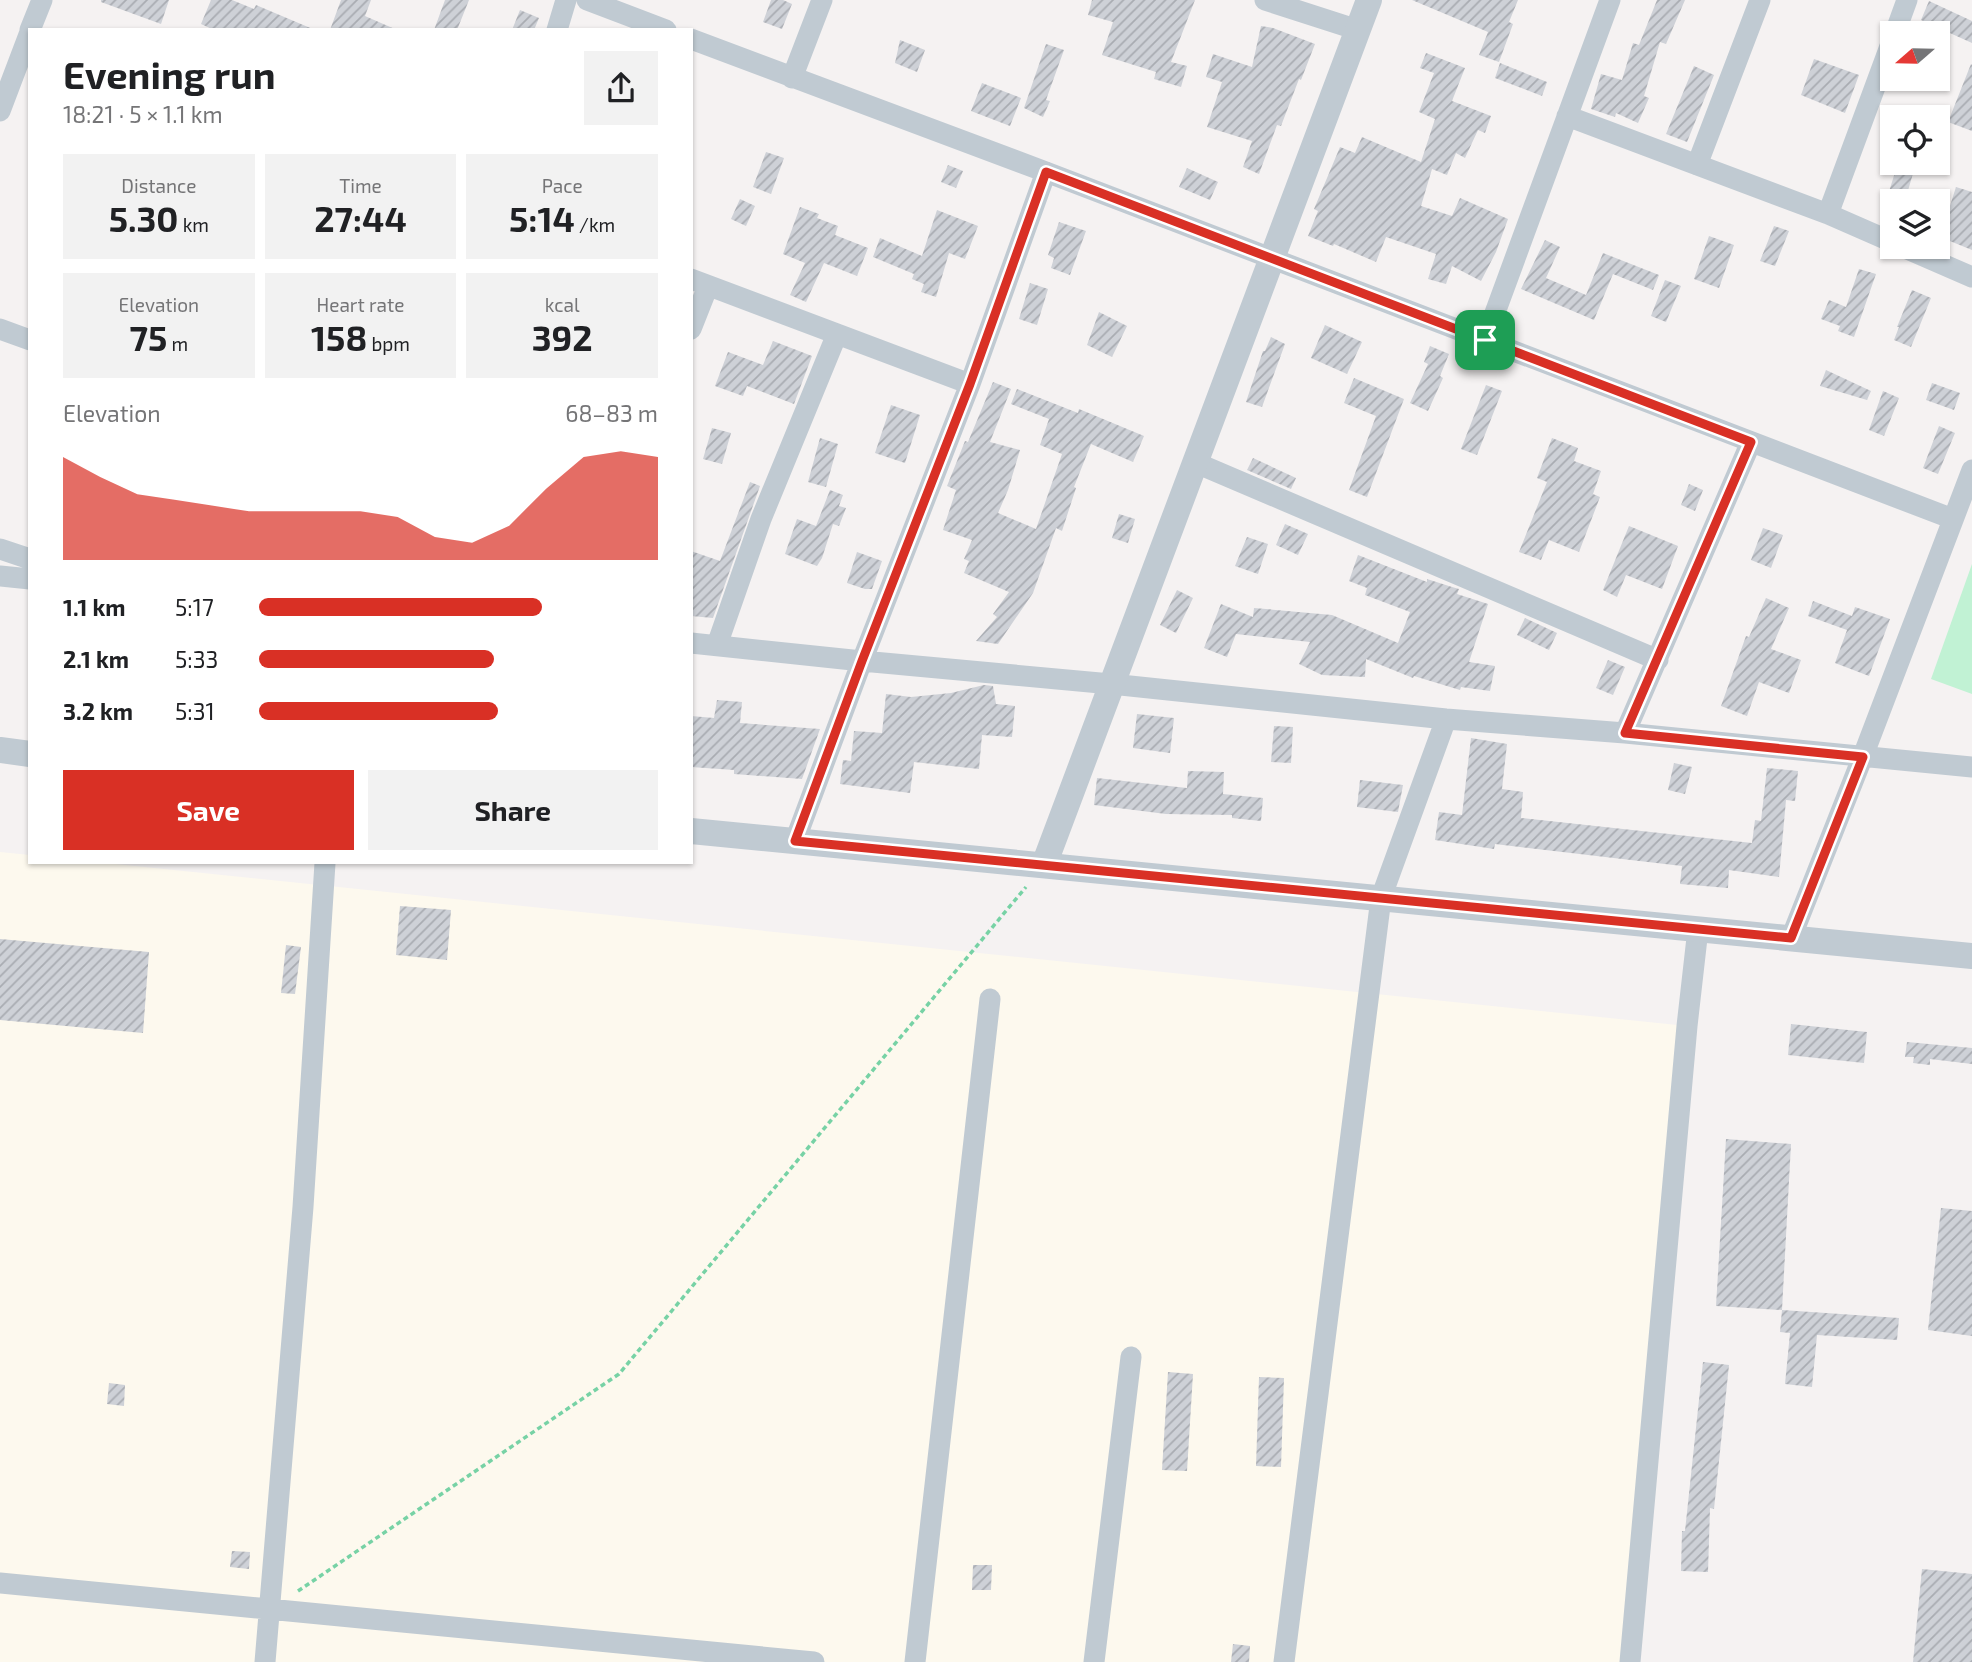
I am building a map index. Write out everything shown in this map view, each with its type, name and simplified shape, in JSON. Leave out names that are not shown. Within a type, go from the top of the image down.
[{"type":"street","points":[[31,28],[42,0]]},
{"type":"street","points":[[559,28],[566,0]]},
{"type":"street","points":[[587,0],[661,28]]},
{"type":"street","points":[[792,78],[821,0]]},
{"type":"street","points":[[1265,0],[1358,30]]},
{"type":"street","points":[[1044,865],[1369,0]]},
{"type":"street","points":[[1485,340],[1610,0]]},
{"type":"street","points":[[1697,165],[1760,0]]},
{"type":"street","points":[[1899,21],[1907,0]]},
{"type":"street","points":[[0,111],[28,36]]},
{"type":"street","points":[[693,40],[1953,519]]},
{"type":"street","points":[[1828,214],[1880,73]]},
{"type":"street","points":[[1567,116],[1828,214],[1880,237]]},
{"type":"street","points":[[795,841],[970,384],[1046,172]]},
{"type":"street","points":[[1931,259],[1972,277]]},
{"type":"street","points":[[693,319],[700,283],[970,384]]},
{"type":"street","points":[[0,329],[28,339]]},
{"type":"street","points":[[717,645],[761,519],[837,334]]},
{"type":"street","points":[[1625,733],[1751,442]]},
{"type":"street","points":[[1194,462],[1658,660]]},
{"type":"street","points":[[1791,938],[1972,470]]},
{"type":"street","points":[[0,549],[28,558]]},
{"type":"street","points":[[0,576],[28,579]]},
{"type":"street","points":[[693,643],[1446,719],[1625,733],[1972,767]]},
{"type":"street","points":[[1284,1662],[1381,898],[1446,719]]},
{"type":"street","points":[[0,750],[28,754]]},
{"type":"street","points":[[693,831],[1972,956]]},
{"type":"street","points":[[265,1662],[303,1208],[325,864]]},
{"type":"street","points":[[1630,1662],[1686,1026],[1698,929]]},
{"type":"street","points":[[915,1662],[990,999]]},
{"type":"street","points":[[1094,1662],[1130,1357]]},
{"type":"street","points":[[0,1583],[716,1657],[814,1662]]},
{"type":"path","points":[[270,1609],[619,1374],[1044,865]]},
{"type":"shaded area","points":[[0,852],[28,855],[28,864],[116,864],[1687,1026],[1630,1662],[0,1662]]},
{"type":"green space","points":[[1972,564],[1972,694],[1931,679]]},
{"type":"building","points":[[101,0],[169,0],[161,24]]},
{"type":"building","points":[[211,0],[232,0],[254,9],[256,5],[310,28],[210,28],[201,24]]},
{"type":"building","points":[[341,0],[371,0],[365,16],[392,28],[331,28]]},
{"type":"building","points":[[445,0],[469,0],[458,28],[435,28]]},
{"type":"building","points":[[771,0],[783,0],[792,4],[782,29],[763,22]]},
{"type":"building","points":[[1092,0],[1195,0],[1171,62],[1187,66],[1181,87],[1154,79],[1156,72],[1102,55],[1113,22],[1088,15]]},
{"type":"building","points":[[1412,0],[1518,0],[1509,22],[1513,24],[1499,62],[1479,55],[1488,32]]},
{"type":"building","points":[[1657,0],[1685,0],[1666,44],[1660,42],[1644,96],[1649,98],[1638,123],[1616,113],[1615,117],[1591,109],[1601,74],[1622,80],[1633,43],[1639,45]]},
{"type":"building","points":[[1929,1],[1972,21],[1972,43],[1950,33],[1950,21],[1921,20]]},
{"type":"building","points":[[520,10],[539,18],[535,28],[513,28]]},
{"type":"building","points":[[1261,26],[1315,44],[1281,126],[1277,125],[1259,174],[1243,167],[1252,141],[1207,127],[1222,82],[1206,77],[1213,54],[1252,67]]},
{"type":"building","points":[[900,40],[925,50],[917,72],[895,63]]},
{"type":"building","points":[[1046,44],[1064,50],[1046,100],[1050,101],[1043,117],[1024,108]]},
{"type":"building","points":[[1426,53],[1465,68],[1452,101],[1491,116],[1485,133],[1478,130],[1465,158],[1456,153],[1447,175],[1432,169],[1421,206],[1452,216],[1460,198],[1508,219],[1496,252],[1481,281],[1452,266],[1446,284],[1428,279],[1436,254],[1386,237],[1376,262],[1308,236],[1318,211],[1314,209],[1340,147],[1355,153],[1362,137],[1421,162],[1435,119],[1419,112],[1434,73],[1420,68]]},
{"type":"building","points":[[1814,59],[1859,75],[1845,113],[1801,95]]},
{"type":"building","points":[[1500,63],[1547,82],[1542,96],[1495,78]]},
{"type":"building","points":[[1971,64],[1972,131],[1950,123]]},
{"type":"building","points":[[1694,66],[1714,75],[1687,142],[1666,134]]},
{"type":"building","points":[[982,83],[1021,98],[1010,126],[971,111]]},
{"type":"building","points":[[766,152],[784,158],[771,194],[753,187]]},
{"type":"building","points":[[948,165],[963,171],[956,188],[941,182]]},
{"type":"building","points":[[1187,168],[1218,182],[1210,200],[1179,187]]},
{"type":"building","points":[[1894,175],[1913,175],[1908,189],[1890,189]]},
{"type":"building","points":[[1956,187],[1972,192],[1972,250],[1950,241],[1950,206]]},
{"type":"building","points":[[740,199],[755,206],[746,226],[731,219]]},
{"type":"building","points":[[800,207],[819,214],[817,218],[838,226],[835,235],[868,248],[857,276],[824,263],[806,302],[790,295],[805,263],[783,254]]},
{"type":"building","points":[[937,210],[978,226],[965,259],[949,253],[936,297],[921,292],[924,284],[912,279],[914,274],[873,257],[880,238],[922,256]]},
{"type":"building","points":[[1059,222],[1086,231],[1070,275],[1051,268],[1054,258],[1048,255]]},
{"type":"building","points":[[1774,226],[1789,231],[1775,266],[1760,261]]},
{"type":"building","points":[[1709,236],[1734,245],[1719,288],[1694,279]]},
{"type":"building","points":[[1545,240],[1560,247],[1546,278],[1586,295],[1603,253],[1659,275],[1653,290],[1613,274],[1594,320],[1521,289]]},
{"type":"building","points":[[1859,269],[1876,274],[1854,337],[1838,331],[1840,326],[1821,319],[1829,300],[1846,307]]},
{"type":"building","points":[[1665,280],[1681,286],[1666,322],[1651,316]]},
{"type":"building","points":[[1030,283],[1048,289],[1037,325],[1019,319]]},
{"type":"building","points":[[1912,290],[1931,298],[1911,347],[1894,340]]},
{"type":"building","points":[[1099,312],[1127,326],[1112,357],[1087,345]]},
{"type":"building","points":[[1325,325],[1362,342],[1347,374],[1311,358]]},
{"type":"building","points":[[1271,337],[1285,344],[1262,407],[1246,402],[1263,351]]},
{"type":"building","points":[[773,341],[812,356],[794,404],[747,386],[743,396],[715,386],[728,352],[763,365]]},
{"type":"building","points":[[1430,346],[1449,354],[1440,376],[1443,378],[1428,411],[1410,403],[1428,364],[1424,362]]},
{"type":"building","points":[[1826,370],[1871,391],[1867,400],[1820,386]]},
{"type":"building","points":[[1354,378],[1404,399],[1367,497],[1349,490],[1376,416],[1344,403]]},
{"type":"building","points":[[993,382],[1011,389],[990,442],[1020,450],[998,513],[1036,529],[1062,454],[1040,445],[1049,419],[1011,404],[1017,389],[1078,413],[1079,409],[1144,436],[1133,462],[1091,444],[1074,487],[1076,488],[1062,531],[1056,528],[1033,593],[998,644],[976,641],[997,617],[993,614],[1009,592],[964,573],[969,561],[964,559],[972,540],[943,530],[956,490],[947,486]]},
{"type":"building","points":[[1932,383],[1960,393],[1954,410],[1926,400]]},
{"type":"building","points":[[1486,385],[1502,391],[1477,455],[1461,449]]},
{"type":"building","points":[[1883,391],[1899,398],[1884,436],[1869,430]]},
{"type":"building","points":[[891,405],[920,415],[905,463],[875,453]]},
{"type":"building","points":[[1939,426],[1955,433],[1938,474],[1923,468]]},
{"type":"building","points":[[712,428],[731,433],[722,464],[703,459]]},
{"type":"building","points":[[820,438],[838,444],[826,487],[808,482]]},
{"type":"building","points":[[1552,438],[1578,448],[1574,461],[1601,471],[1593,494],[1600,497],[1579,552],[1549,540],[1541,560],[1519,552],[1547,482],[1537,478]]},
{"type":"building","points":[[1253,458],[1296,478],[1291,489],[1247,470]]},
{"type":"building","points":[[750,482],[760,486],[713,618],[693,616],[693,552],[720,561]]},
{"type":"building","points":[[1689,484],[1703,490],[1695,511],[1681,505]]},
{"type":"building","points":[[830,490],[843,495],[839,506],[846,508],[839,526],[833,524],[817,566],[785,554],[797,519],[816,526]]},
{"type":"building","points":[[1119,514],[1135,519],[1128,543],[1112,538]]},
{"type":"building","points":[[1285,524],[1308,534],[1298,555],[1276,545]]},
{"type":"building","points":[[1629,526],[1678,546],[1662,589],[1626,575],[1617,597],[1603,590]]},
{"type":"building","points":[[1763,528],[1783,535],[1771,568],[1751,560]]},
{"type":"building","points":[[1247,537],[1268,544],[1258,574],[1235,566]]},
{"type":"building","points":[[857,552],[882,561],[872,589],[847,583]]},
{"type":"building","points":[[1358,555],[1427,582],[1427,579],[1459,589],[1457,594],[1488,604],[1469,662],[1495,666],[1490,691],[1461,687],[1460,690],[1414,676],[1413,678],[1366,659],[1365,677],[1322,675],[1299,664],[1310,642],[1236,634],[1227,657],[1204,648],[1221,604],[1253,617],[1254,608],[1332,615],[1398,643],[1410,612],[1365,595],[1367,588],[1349,581]]},
{"type":"building","points":[[1177,590],[1193,598],[1176,633],[1160,625]]},
{"type":"building","points":[[1766,598],[1789,608],[1771,649],[1801,660],[1789,693],[1759,682],[1747,716],[1721,706],[1746,636],[1749,637]]},
{"type":"building","points":[[1813,601],[1852,616],[1855,607],[1890,619],[1869,676],[1835,663],[1847,630],[1808,616]]},
{"type":"building","points":[[1525,618],[1557,633],[1549,650],[1517,635]]},
{"type":"building","points":[[1608,660],[1625,667],[1613,695],[1596,688]]},
{"type":"building","points":[[984,685],[993,686],[996,704],[1015,706],[1012,737],[982,735],[979,769],[914,762],[910,793],[840,784],[843,760],[851,761],[854,731],[882,733],[886,694],[911,697],[951,693]]},
{"type":"building","points":[[717,700],[742,702],[740,723],[820,729],[802,779],[734,774],[734,770],[693,767],[693,716],[714,718]]},
{"type":"building","points":[[1137,714],[1174,718],[1170,753],[1133,748]]},
{"type":"building","points":[[1274,726],[1293,727],[1291,763],[1271,762]]},
{"type":"building","points":[[1471,738],[1507,744],[1502,789],[1523,792],[1521,818],[1752,843],[1755,820],[1761,821],[1767,768],[1798,771],[1795,801],[1786,800],[1779,877],[1729,870],[1728,888],[1680,884],[1682,866],[1495,844],[1494,849],[1435,840],[1439,812],[1462,815]]},
{"type":"building","points":[[1674,763],[1692,767],[1685,794],[1668,790]]},
{"type":"building","points":[[1188,771],[1224,772],[1223,794],[1263,798],[1261,821],[1232,818],[1232,815],[1166,814],[1094,805],[1097,778],[1187,788]]},
{"type":"building","points":[[1360,780],[1403,785],[1398,812],[1357,807]]},
{"type":"building","points":[[400,906],[451,910],[447,960],[396,955]]},
{"type":"building","points":[[0,939],[149,952],[143,1033],[0,1020]]},
{"type":"building","points":[[286,945],[301,947],[295,994],[281,993]]},
{"type":"building","points":[[1791,1024],[1867,1032],[1864,1063],[1788,1055]]},
{"type":"building","points":[[1907,1042],[1972,1048],[1972,1064],[1930,1059],[1930,1065],[1913,1063],[1914,1057],[1905,1057]]},
{"type":"building","points":[[1726,1139],[1791,1144],[1782,1310],[1716,1306]]},
{"type":"building","points":[[1941,1208],[1972,1211],[1972,1336],[1928,1330]]},
{"type":"building","points":[[1782,1310],[1899,1318],[1897,1340],[1817,1335],[1812,1387],[1785,1384],[1790,1333],[1780,1332]]},
{"type":"building","points":[[1703,1362],[1729,1365],[1714,1509],[1710,1508],[1708,1572],[1681,1571],[1682,1531],[1685,1531]]},
{"type":"building","points":[[1168,1372],[1193,1374],[1187,1471],[1162,1470]]},
{"type":"building","points":[[1259,1377],[1284,1378],[1281,1467],[1256,1466]]},
{"type":"building","points":[[109,1383],[125,1385],[124,1406],[107,1404]]},
{"type":"building","points":[[232,1551],[250,1552],[249,1569],[230,1567]]},
{"type":"building","points":[[973,1565],[992,1565],[991,1590],[972,1590]]},
{"type":"building","points":[[1922,1569],[1972,1574],[1972,1662],[1913,1662]]},
{"type":"building","points":[[1233,1644],[1250,1646],[1249,1662],[1231,1662]]},
{"type":"route","points":[[1046,172],[1485,340],[1751,442],[1625,733],[1863,757],[1791,938],[795,841],[970,384],[1046,172]]}]
